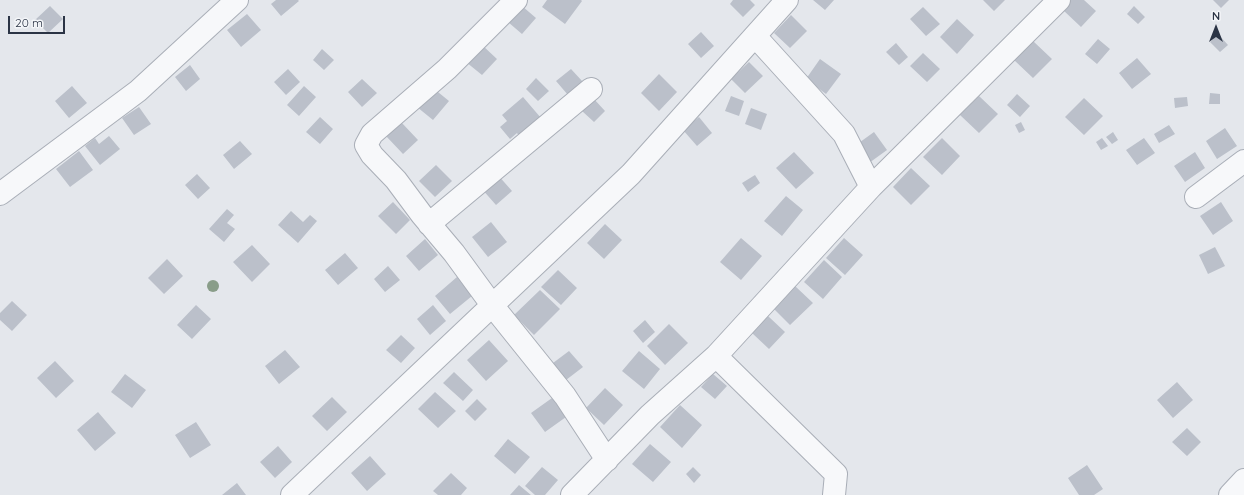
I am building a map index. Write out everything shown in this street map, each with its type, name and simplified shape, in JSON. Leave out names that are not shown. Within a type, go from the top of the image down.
[{"type":"street","points":[[0,194],[138,92],[237,0]]},
{"type":"street","points":[[516,0],[447,69],[372,134],[366,145],[372,155],[396,180],[429,224],[454,253],[492,305],[565,396],[607,460]]},
{"type":"street","points":[[292,495],[631,174],[787,0]]},
{"type":"street","points":[[572,495],[650,415],[716,356],[871,187],[1059,0]]},
{"type":"street","points":[[755,36],[844,134],[871,187]]},
{"type":"street","points":[[429,224],[591,89]]},
{"type":"street","points":[[1196,196],[1244,160]]},
{"type":"street","points":[[716,356],[836,474],[834,495]]},
{"type":"street","points":[[1230,495],[1244,480]]},
{"type":"building","points":[[276,0],[299,1],[281,16],[271,4]]},
{"type":"building","points":[[547,0],[582,1],[565,24],[542,7]]},
{"type":"building","points":[[733,0],[750,0],[755,5],[743,17],[730,4]]},
{"type":"building","points":[[813,0],[834,0],[825,10]]},
{"type":"building","points":[[983,0],[1005,0],[994,11]]},
{"type":"building","points":[[1071,0],[1084,0],[1096,11],[1081,27],[1063,10]]},
{"type":"building","points":[[1213,0],[1229,0],[1221,8]]},
{"type":"building","points":[[50,6],[63,19],[48,33],[35,20]]},
{"type":"building","points":[[522,6],[536,18],[522,34],[508,22]]},
{"type":"building","points":[[1134,6],[1145,17],[1138,24],[1127,14]]},
{"type":"building","points":[[923,7],[940,24],[926,36],[910,19]]},
{"type":"building","points":[[247,14],[261,30],[241,47],[227,30]]},
{"type":"building","points":[[791,15],[807,31],[790,48],[774,33]]},
{"type":"building","points":[[957,19],[974,35],[957,54],[940,37]]},
{"type":"building","points":[[701,32],[714,46],[701,58],[688,44]]},
{"type":"building","points":[[1218,34],[1228,45],[1220,52],[1210,42]]},
{"type":"building","points":[[1098,39],[1110,49],[1097,64],[1085,54]]},
{"type":"building","points":[[1033,41],[1052,59],[1033,78],[1014,60]]},
{"type":"building","points":[[896,43],[908,57],[899,65],[886,52]]},
{"type":"building","points":[[482,45],[497,59],[482,75],[466,62]]},
{"type":"building","points":[[322,49],[334,60],[324,70],[313,60]]},
{"type":"building","points":[[923,53],[940,69],[927,82],[910,66]]},
{"type":"building","points":[[1137,58],[1151,74],[1132,89],[1119,73]]},
{"type":"building","points":[[820,59],[841,74],[826,94],[806,79]]},
{"type":"building","points":[[749,62],[763,76],[745,93],[731,79]]},
{"type":"building","points":[[190,65],[200,79],[186,91],[175,77]]},
{"type":"building","points":[[288,69],[300,82],[286,95],[274,82]]},
{"type":"building","points":[[571,69],[583,82],[568,95],[556,81]]},
{"type":"building","points":[[659,74],[677,92],[659,111],[641,93]]},
{"type":"building","points":[[536,78],[549,91],[538,101],[526,89]]},
{"type":"building","points":[[362,79],[377,93],[362,107],[348,92]]},
{"type":"building","points":[[72,86],[87,103],[69,118],[55,101]]},
{"type":"building","points":[[304,86],[316,97],[299,116],[287,105]]},
{"type":"building","points":[[433,88],[449,101],[433,120],[417,107]]},
{"type":"building","points":[[1210,93],[1220,94],[1220,104],[1209,104]]},
{"type":"building","points":[[1017,94],[1030,106],[1020,117],[1007,105]]},
{"type":"building","points":[[731,96],[744,101],[739,116],[725,111]]},
{"type":"building","points":[[979,96],[998,114],[979,133],[960,115]]},
{"type":"building","points":[[523,97],[541,118],[519,136],[517,133],[510,139],[500,127],[507,121],[502,115]]},
{"type":"building","points":[[1187,97],[1188,106],[1175,108],[1174,98]]},
{"type":"building","points":[[1084,98],[1103,116],[1084,135],[1065,117]]},
{"type":"building","points":[[594,99],[605,111],[594,122],[582,111]]},
{"type":"building","points":[[139,107],[151,124],[134,135],[122,118]]},
{"type":"building","points":[[751,108],[767,114],[761,130],[745,124]]},
{"type":"building","points":[[320,117],[333,129],[320,144],[306,132]]},
{"type":"building","points":[[699,117],[712,133],[697,146],[683,130]]},
{"type":"building","points":[[401,122],[418,140],[403,154],[386,136]]},
{"type":"building","points":[[1021,122],[1025,130],[1019,133],[1015,125]]},
{"type":"building","points":[[1169,125],[1175,134],[1159,143],[1154,134]]},
{"type":"building","points":[[1225,128],[1237,146],[1217,159],[1206,141]]},
{"type":"building","points":[[874,132],[887,150],[869,163],[856,145]]},
{"type":"building","points":[[1113,132],[1118,140],[1112,144],[1106,137]]},
{"type":"building","points":[[109,136],[120,149],[100,165],[85,146],[95,138],[99,144]]},
{"type":"building","points":[[942,138],[960,156],[942,175],[923,157]]},
{"type":"building","points":[[1102,138],[1108,146],[1101,150],[1096,142]]},
{"type":"building","points":[[1144,138],[1155,153],[1137,165],[1126,150]]},
{"type":"building","points":[[240,141],[252,154],[234,169],[223,155]]},
{"type":"building","points":[[79,151],[93,170],[70,187],[56,169]]},
{"type":"building","points":[[794,152],[814,173],[796,189],[776,168]]},
{"type":"building","points":[[1195,152],[1205,168],[1185,182],[1174,166]]},
{"type":"building","points":[[436,165],[452,181],[435,197],[419,181]]},
{"type":"building","points":[[911,168],[930,186],[911,205],[893,187]]},
{"type":"building","points":[[197,174],[210,188],[198,199],[185,185]]},
{"type":"building","points":[[497,174],[512,191],[496,205],[481,188]]},
{"type":"building","points":[[755,175],[760,183],[748,192],[742,183]]},
{"type":"building","points":[[786,196],[803,210],[782,236],[764,221]]},
{"type":"building","points":[[393,202],[410,220],[396,234],[378,216]]},
{"type":"building","points":[[1221,202],[1233,221],[1213,235],[1200,216]]},
{"type":"building","points":[[227,209],[234,215],[227,223],[235,229],[224,242],[209,229]]},
{"type":"building","points":[[291,211],[303,222],[310,215],[317,221],[298,243],[278,225]]},
{"type":"building","points":[[491,222],[507,242],[488,257],[472,237]]},
{"type":"building","points":[[605,224],[622,240],[604,259],[587,243]]},
{"type":"building","points":[[741,238],[762,256],[741,280],[720,262]]},
{"type":"building","points":[[844,238],[863,255],[845,275],[826,258]]},
{"type":"building","points":[[425,239],[438,255],[419,271],[406,256]]},
{"type":"building","points":[[252,245],[270,264],[252,282],[233,262]]},
{"type":"building","points":[[1215,247],[1225,266],[1208,274],[1199,255]]},
{"type":"building","points":[[345,253],[358,268],[338,285],[325,270]]},
{"type":"building","points":[[167,259],[183,276],[164,294],[148,278]]},
{"type":"building","points":[[824,260],[842,277],[823,299],[804,282]]},
{"type":"building","points":[[388,266],[400,280],[385,292],[374,279]]},
{"type":"building","points":[[558,270],[577,288],[561,305],[541,287]]},
{"type":"building","points":[[457,277],[472,296],[450,314],[435,296]]},
{"type":"building","points":[[795,286],[813,303],[790,325],[773,308]]},
{"type":"building","points":[[540,290],[560,309],[534,335],[514,315]]},
{"type":"building","points":[[12,301],[27,315],[12,331],[0,320],[0,313]]},
{"type":"building","points":[[196,305],[211,319],[192,339],[177,325]]},
{"type":"building","points":[[433,305],[446,321],[430,335],[417,319]]},
{"type":"building","points":[[768,316],[785,332],[769,349],[752,333]]},
{"type":"building","points":[[645,320],[655,332],[643,343],[633,331]]},
{"type":"building","points":[[669,324],[688,343],[665,365],[647,346]]},
{"type":"building","points":[[401,335],[415,348],[401,363],[386,350]]},
{"type":"building","points":[[489,340],[508,361],[486,381],[467,360]]},
{"type":"building","points":[[285,350],[300,367],[279,384],[265,366]]},
{"type":"building","points":[[569,351],[583,367],[566,380],[553,363]]},
{"type":"building","points":[[639,351],[660,369],[644,389],[622,371]]},
{"type":"building","points":[[55,361],[74,381],[56,398],[37,378]]},
{"type":"building","points":[[454,372],[473,390],[463,401],[443,383]]},
{"type":"building","points":[[125,374],[146,390],[132,408],[111,392]]},
{"type":"building","points":[[713,374],[727,386],[715,399],[701,387]]},
{"type":"building","points":[[1177,382],[1193,400],[1173,418],[1157,400]]},
{"type":"building","points":[[605,388],[623,405],[604,425],[586,408]]},
{"type":"building","points":[[435,392],[456,411],[438,428],[418,409]]},
{"type":"building","points":[[332,397],[347,412],[327,431],[312,416]]},
{"type":"building","points":[[552,398],[566,417],[545,432],[531,413]]},
{"type":"building","points":[[477,399],[487,409],[475,421],[465,411]]},
{"type":"building","points":[[680,405],[702,425],[682,448],[660,427]]},
{"type":"building","points":[[98,412],[116,433],[95,451],[77,430]]},
{"type":"building","points":[[196,422],[211,445],[190,458],[175,435]]},
{"type":"building","points":[[1187,428],[1201,442],[1187,456],[1172,442]]},
{"type":"building","points":[[508,439],[530,457],[515,474],[494,456]]},
{"type":"building","points":[[650,444],[671,462],[653,482],[632,464]]},
{"type":"building","points":[[278,446],[292,462],[275,478],[260,462]]},
{"type":"building","points":[[370,456],[386,474],[367,491],[351,473]]},
{"type":"building","points":[[1087,465],[1103,489],[1094,495],[1079,495],[1068,478]]},
{"type":"building","points":[[542,467],[558,480],[545,495],[535,495],[525,486]]},
{"type":"building","points":[[693,467],[701,475],[694,483],[686,474]]},
{"type":"building","points":[[451,473],[467,488],[461,495],[438,495],[433,491]]},
{"type":"building","points":[[237,483],[246,495],[222,495]]},
{"type":"building","points":[[519,485],[531,495],[510,495]]}]
